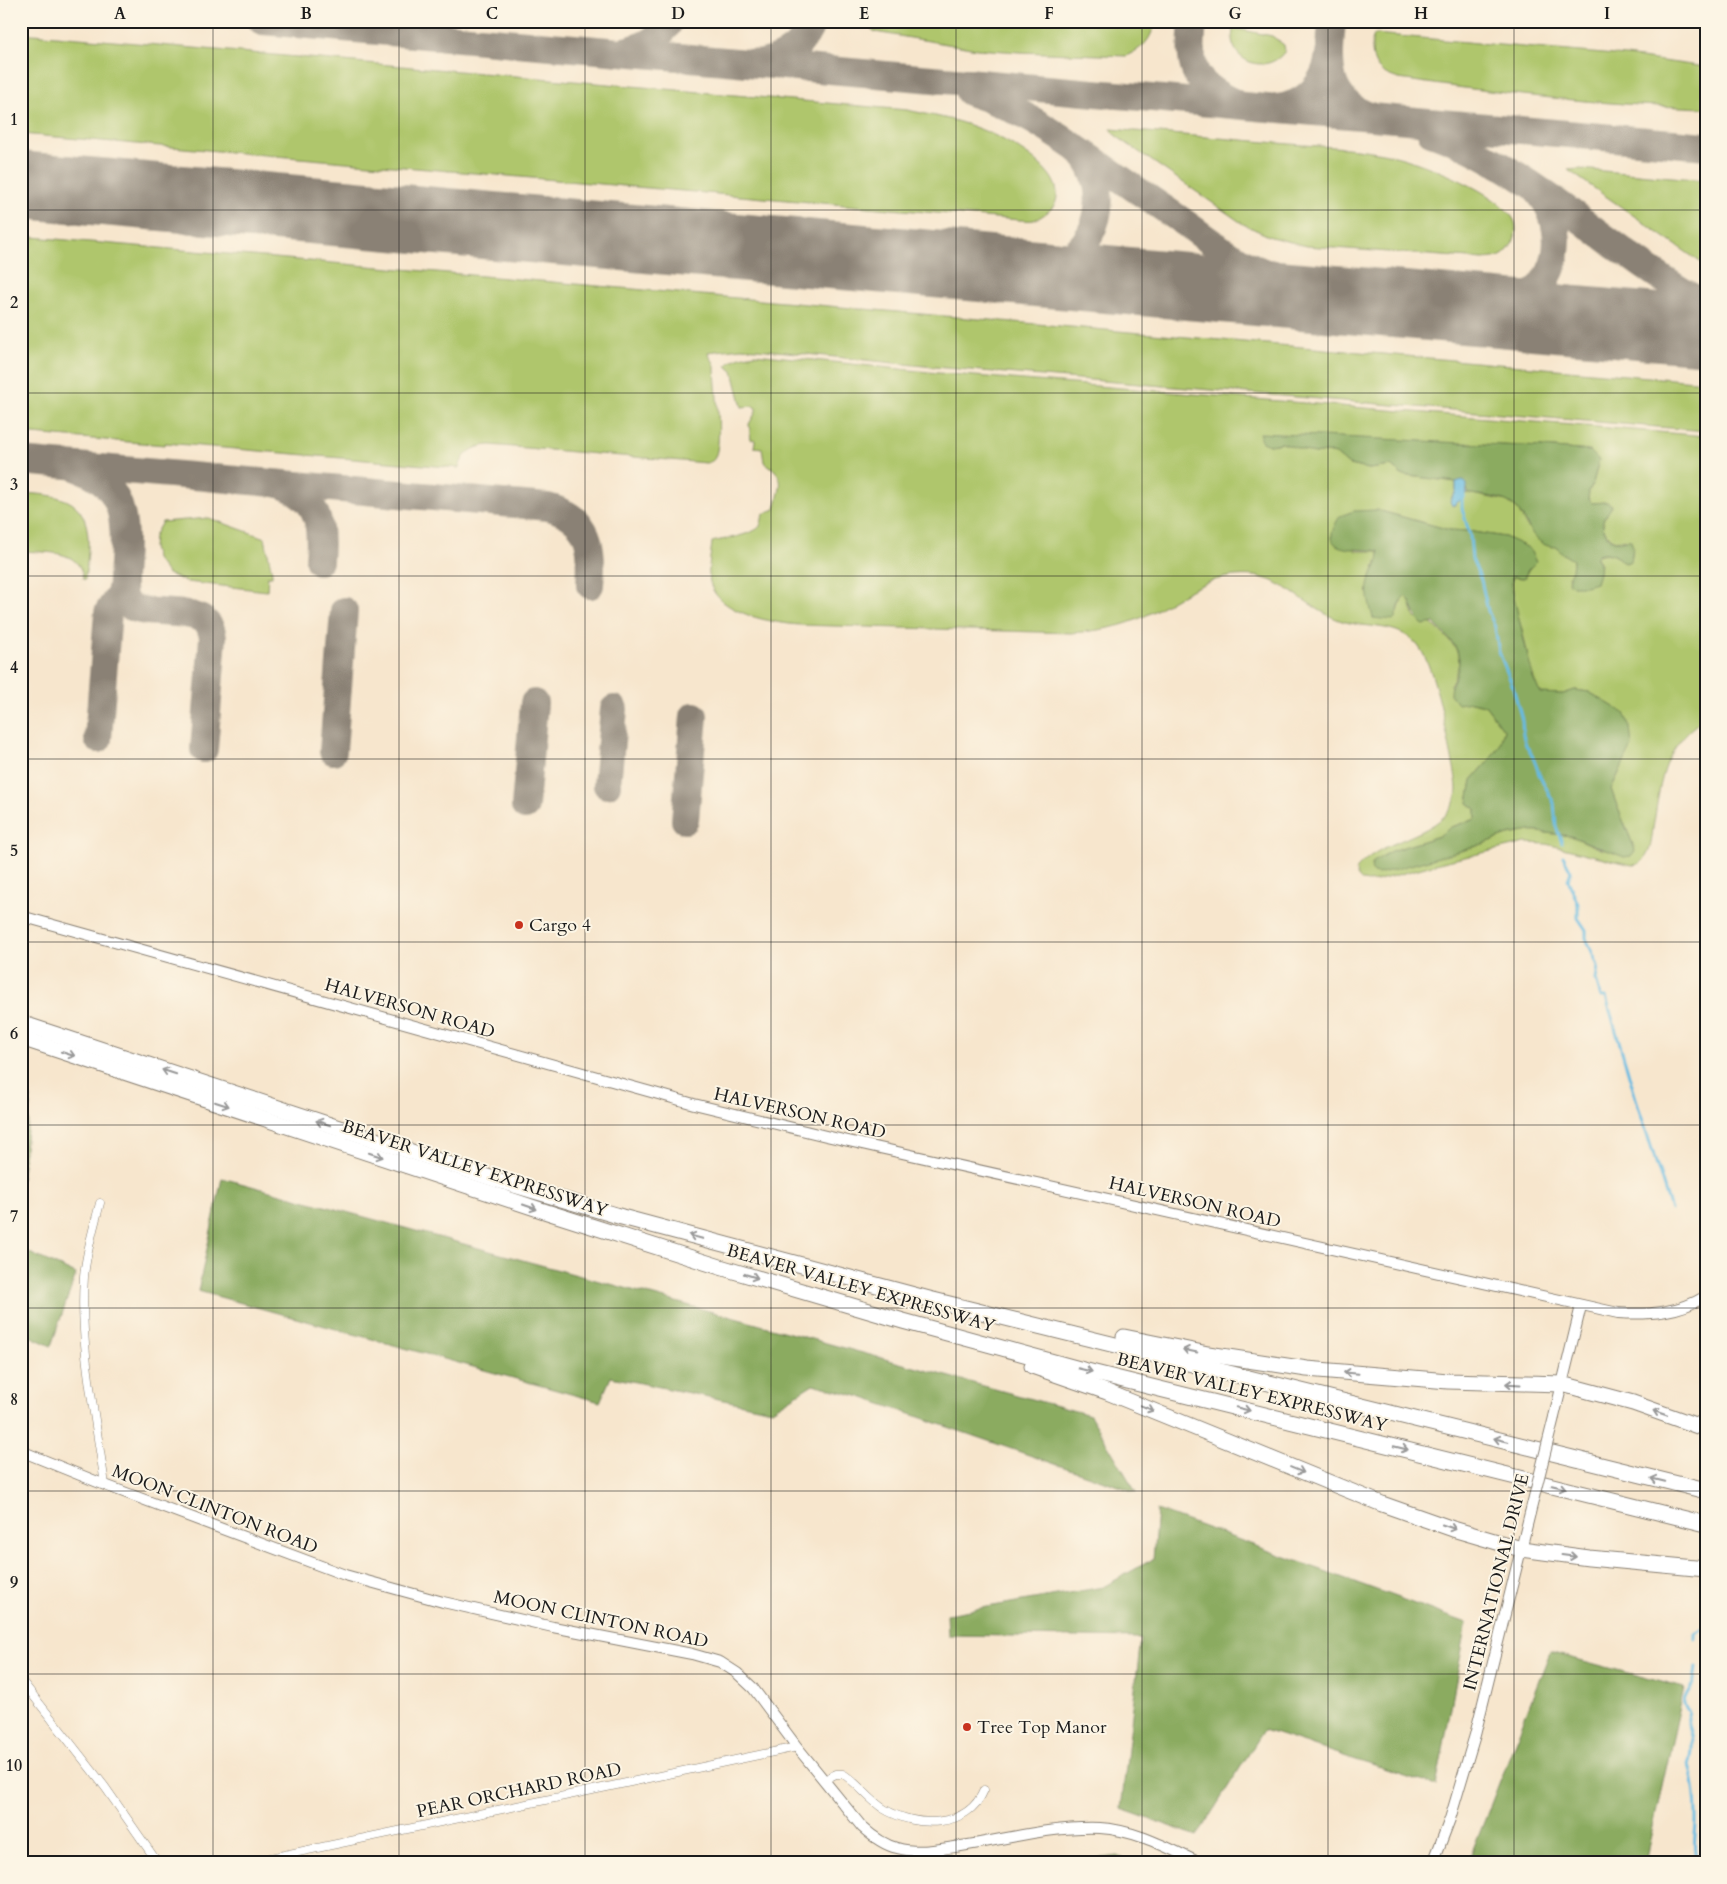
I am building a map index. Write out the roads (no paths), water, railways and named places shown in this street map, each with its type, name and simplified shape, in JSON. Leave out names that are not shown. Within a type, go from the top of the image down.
[{"type":"highway","name":"BEAVER VALLEY EXPRESSWAY","points":[[21,1023],[494,1179],[622,1217],[876,1286],[1706,1491]]},
{"type":"highway","name":"BEAVER VALLEY EXPRESSWAY","points":[[21,1038],[547,1212],[720,1267],[903,1321],[1083,1370],[1706,1524]]},
{"type":"highway","points":[[876,1286],[1181,1349],[1266,1364],[1348,1373],[1448,1380],[1562,1384],[1632,1403],[1706,1429]]},
{"type":"highway","points":[[903,1321],[1107,1392],[1382,1504],[1453,1529],[1521,1549],[1589,1558],[1706,1569]]},
{"type":"street","name":"HALVERSON ROAD","points":[[21,916],[738,1116],[1618,1313],[1652,1314],[1691,1305],[1706,1296]]},
{"type":"street","points":[[100,1203],[85,1266],[83,1320],[105,1485]]},
{"type":"street","name":"INTERNATIONAL DRIVE","points":[[1433,1863],[1450,1819],[1470,1753],[1581,1306]]},
{"type":"street","name":"MOON CLINTON ROAD","points":[[21,1451],[105,1485],[345,1575],[374,1584],[553,1627],[712,1659],[729,1667],[745,1680],[865,1830],[897,1848],[914,1851],[940,1849],[1032,1833],[1100,1828],[1116,1830],[1145,1838],[1200,1863]]},
{"type":"street","points":[[21,1680],[105,1787],[158,1863]]},
{"type":"street","name":"PEAR ORCHARD ROAD","points":[[246,1863],[797,1747]]},
{"type":"street","points":[[824,1780],[836,1774],[843,1774],[883,1808],[900,1817],[925,1821],[944,1821],[961,1816],[976,1805],[984,1790]]},
{"type":"water","points":[[1462,480],[1467,484],[1465,495],[1452,506],[1450,501],[1456,492],[1456,482]]},
{"type":"waterway","points":[[1464,495],[1462,508],[1470,536],[1472,559],[1481,580],[1488,611],[1495,627],[1499,652],[1513,687],[1522,720],[1526,745],[1554,803],[1556,826],[1562,843]]},
{"type":"waterway","points":[[1563,856],[1571,871],[1568,880],[1578,904],[1578,918],[1586,930],[1586,938],[1598,966],[1596,980],[1601,997],[1606,997],[1671,1210]]},
{"type":"waterway","points":[[1695,1639],[1695,1634],[1706,1626]]},
{"type":"waterway","points":[[1696,1667],[1695,1678],[1685,1697],[1685,1705],[1690,1712],[1688,1727],[1692,1747],[1689,1765],[1695,1792],[1695,1853],[1699,1863]]},
{"type":"place","name":"Cargo 4","points":[[519,925]]},
{"type":"place","name":"Tree Top Manor","points":[[967,1727]]}]
